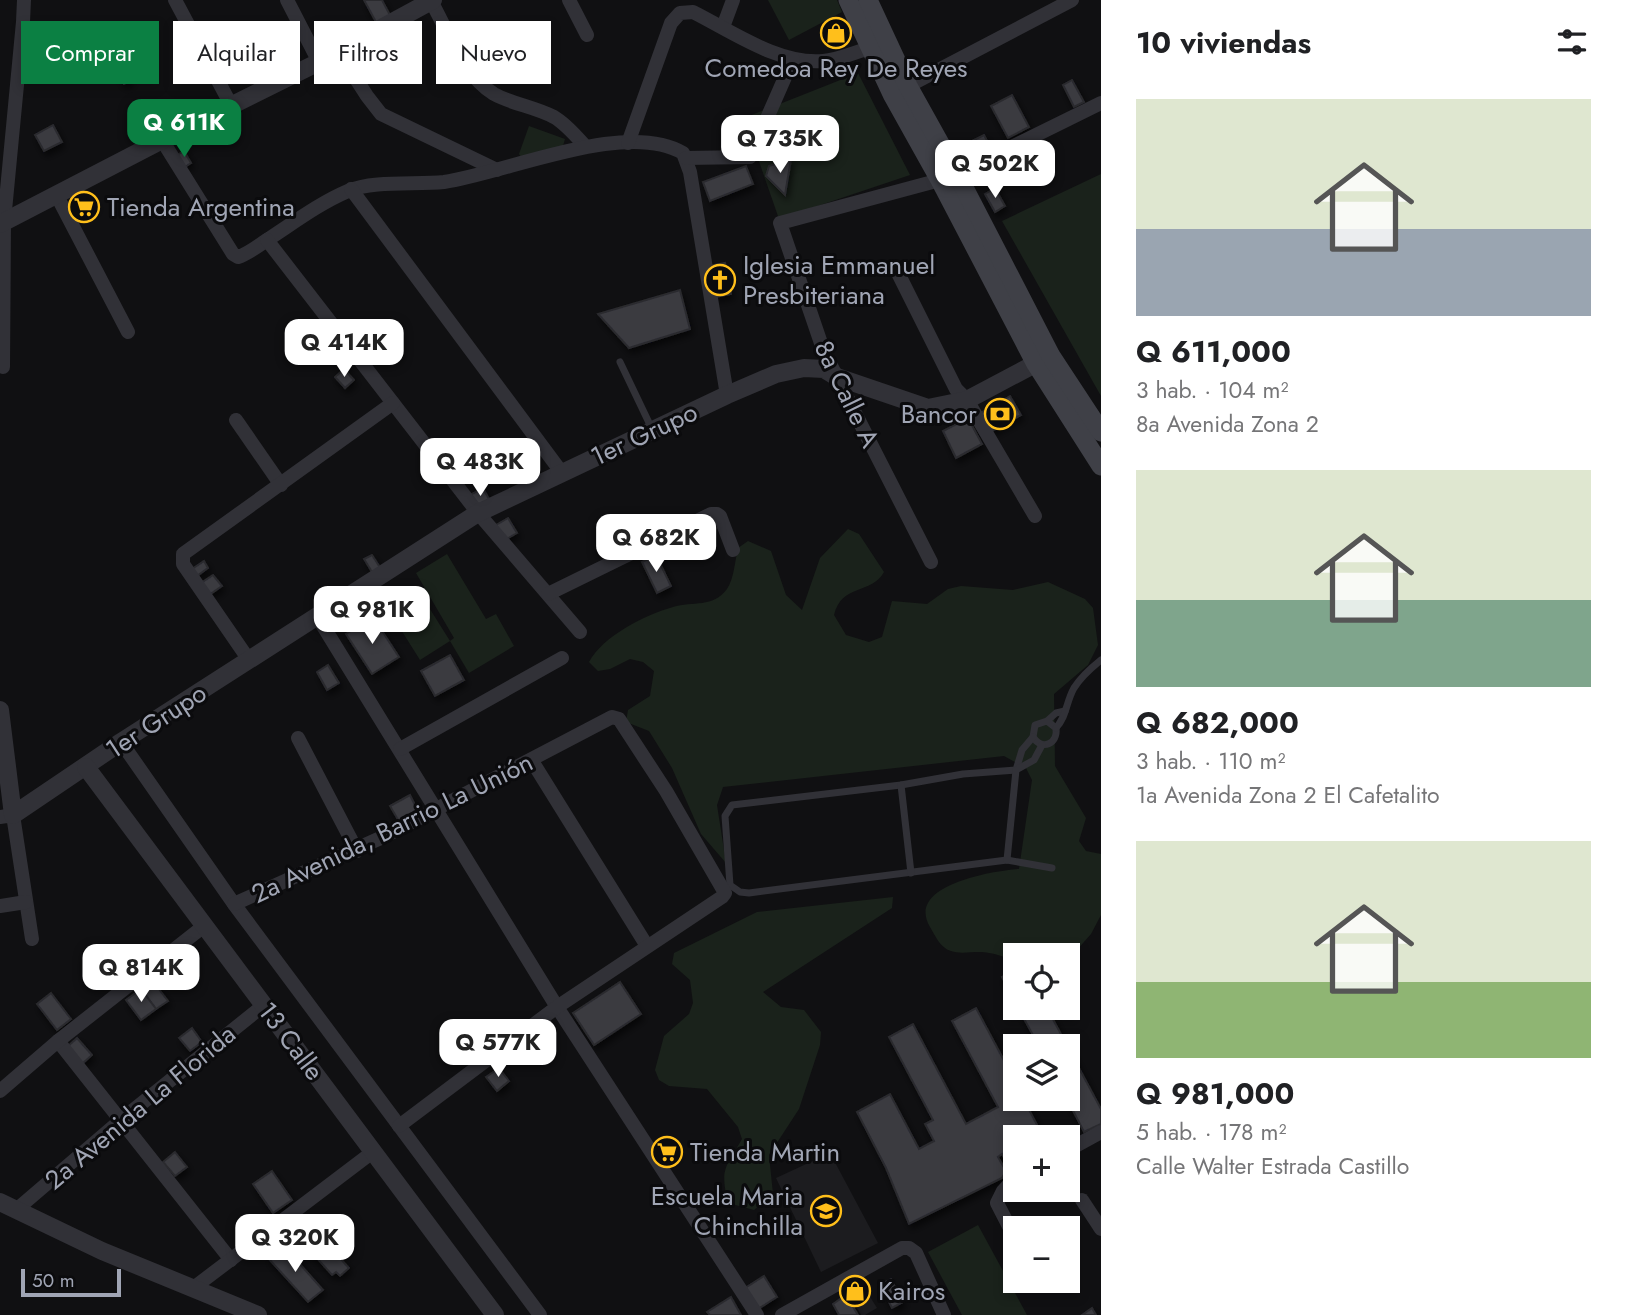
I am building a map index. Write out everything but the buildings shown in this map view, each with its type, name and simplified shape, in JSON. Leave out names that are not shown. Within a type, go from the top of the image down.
[{"type":"main road","points":[[848,0],[892,94],[949,177]]},
{"type":"main road","points":[[869,0],[949,177],[1101,466]]},
{"type":"main road","points":[[1044,360],[1101,432]]},
{"type":"street","points":[[3,367],[2,223],[24,0]]},
{"type":"street","points":[[175,0],[231,105]]},
{"type":"street","points":[[287,0],[314,52]]},
{"type":"street","points":[[393,21],[432,0],[469,70],[480,83],[492,93],[563,123],[585,146]]},
{"type":"street","points":[[569,0],[587,35]]},
{"type":"street","points":[[723,27],[733,0]]},
{"type":"street","points":[[908,86],[1072,0]]},
{"type":"street","points":[[628,143],[671,23],[680,13],[693,12],[775,53],[793,59],[825,61],[870,48]]},
{"type":"street","points":[[162,140],[233,254],[238,257],[351,189],[444,181],[585,146],[628,143],[667,145],[685,155],[750,157],[793,59]]},
{"type":"street","points":[[2,223],[314,64]]},
{"type":"street","points":[[359,84],[381,114],[497,170]]},
{"type":"street","points":[[949,177],[1101,103]]},
{"type":"street","points":[[685,155],[727,395]]},
{"type":"street","name":"8a Calle A","points":[[931,562],[824,352],[780,223],[949,177]]},
{"type":"street","points":[[351,189],[562,473]]},
{"type":"street","points":[[57,194],[128,332]]},
{"type":"street","points":[[267,240],[478,513],[580,632]]},
{"type":"street","points":[[899,275],[956,389],[967,400],[1035,516]]},
{"type":"street","name":"1er Grupo","points":[[7,816],[478,513],[727,395],[776,374],[804,368],[824,369],[836,377],[928,408],[967,400],[1044,360]]},
{"type":"street","points":[[249,660],[181,559],[183,554],[393,404]]},
{"type":"street","points":[[236,420],[281,485]]},
{"type":"street","points":[[548,594],[711,514],[720,516],[733,550]]},
{"type":"street","points":[[317,615],[557,1007],[757,1315]]},
{"type":"street","points":[[400,750],[562,658]]},
{"type":"street","points":[[0,710],[7,816],[32,939]]},
{"type":"street","name":"2a Avenida, Barrio La Unión","points":[[121,742],[234,904],[357,850],[438,811],[612,718],[619,719],[725,889],[722,897],[647,946]]},
{"type":"street","points":[[298,738],[357,850]]},
{"type":"street","points":[[399,1126],[557,1007],[647,946],[532,761]]},
{"type":"street","name":"13 Calle","points":[[86,767],[495,1315]]},
{"type":"street","points":[[0,906],[26,902]]},
{"type":"street","points":[[234,904],[540,1315]]},
{"type":"street","points":[[0,1091],[58,1041],[204,926]]},
{"type":"street","name":"2a Avenida La Florida","points":[[8,1206],[121,1120],[264,1005]]},
{"type":"street","points":[[58,1041],[231,1260]]},
{"type":"street","points":[[1080,1143],[1101,1132]]},
{"type":"street","points":[[192,1289],[374,1151]]},
{"type":"street","points":[[1003,1191],[997,1203],[1004,1216]]},
{"type":"street","points":[[1082,1200],[1101,1229]]},
{"type":"street","points":[[8,1206],[102,1251],[258,1315]]},
{"type":"street","points":[[782,1315],[902,1248],[909,1248],[916,1253],[944,1315]]},
{"type":"lane","points":[[620,362],[653,430]]},
{"type":"lane","points":[[1052,868],[1007,860],[740,892],[730,885],[725,816],[732,805],[901,785],[964,774],[1016,770],[1034,760],[1042,745],[1054,741],[1056,728],[1064,719],[1073,689],[1101,660]]},
{"type":"lane","points":[[1007,860],[1016,770],[1022,750],[1033,737],[1035,725],[1065,710]]},
{"type":"lane","points":[[1047,721],[1056,728]]},
{"type":"lane","points":[[1033,737],[1042,745]]},
{"type":"lane","points":[[901,785],[911,873]]},
{"type":"shaded area","points":[[768,0],[837,0],[842,12],[789,40]]},
{"type":"shaded area","points":[[858,73],[910,175],[779,219],[744,118]]},
{"type":"shaded area","points":[[529,126],[565,139],[562,149],[523,160],[519,154]]},
{"type":"shaded area","points":[[1101,174],[1101,396],[1002,221]]},
{"type":"shaded area","points":[[848,529],[859,534],[884,572],[872,584],[843,598],[834,615],[846,635],[869,642],[882,637],[892,601],[927,604],[948,589],[961,586],[1013,590],[1048,582],[1085,599],[1093,608],[1098,645],[1088,665],[1054,694],[1055,766],[1086,818],[1079,841],[1086,851],[1101,854],[1101,915],[1091,934],[1080,946],[1080,943],[1003,943],[1003,956],[984,952],[960,953],[944,947],[930,927],[926,913],[930,900],[940,891],[973,877],[1019,869],[1032,780],[1026,768],[1004,756],[723,787],[717,805],[726,863],[701,834],[672,768],[649,731],[626,722],[628,710],[650,696],[654,671],[643,662],[630,659],[610,669],[598,671],[589,662],[595,652],[614,635],[638,621],[673,607],[709,601],[721,595],[731,580],[738,548],[748,541],[771,551],[786,595],[802,610],[820,558]]},
{"type":"shaded area","points":[[447,554],[486,619],[496,614],[514,646],[469,673],[450,641],[454,638],[416,573]]},
{"type":"shaded area","points":[[418,590],[450,641],[420,660],[388,609]]},
{"type":"shaded area","points":[[893,897],[892,908],[763,992],[781,1007],[804,1010],[821,1032],[820,1045],[799,1109],[769,1155],[773,1194],[754,1210],[728,1203],[724,1175],[742,1139],[738,1127],[707,1089],[669,1086],[659,1080],[655,1070],[664,1036],[689,1014],[693,1003],[690,980],[672,964],[674,953],[757,912]]},
{"type":"shaded area","name":"Escuela Maria Chinchilla","points":[[830,1153],[878,1243],[821,1272],[776,1178]]},
{"type":"shaded area","points":[[978,1225],[1003,1271],[1003,1293],[1015,1293],[1027,1315],[962,1315],[928,1252]]},
{"type":"shaded area","points":[[862,1284],[877,1308],[865,1315],[861,1315],[848,1293]]},
{"type":"place","name":"Comedoa Rey De Reyes","points":[[836,33]]},
{"type":"place","name":"Tienda Argentina","points":[[84,207]]},
{"type":"place","name":"Iglesia Emmanuel Presbiteriana","points":[[720,280]]},
{"type":"place","name":"Bancor","points":[[1000,414]]},
{"type":"place","name":"Tienda Martin","points":[[667,1152]]},
{"type":"place","name":"Escuela Maria Chinchilla","points":[[826,1211]]},
{"type":"place","name":"Kairos","points":[[855,1291]]}]
